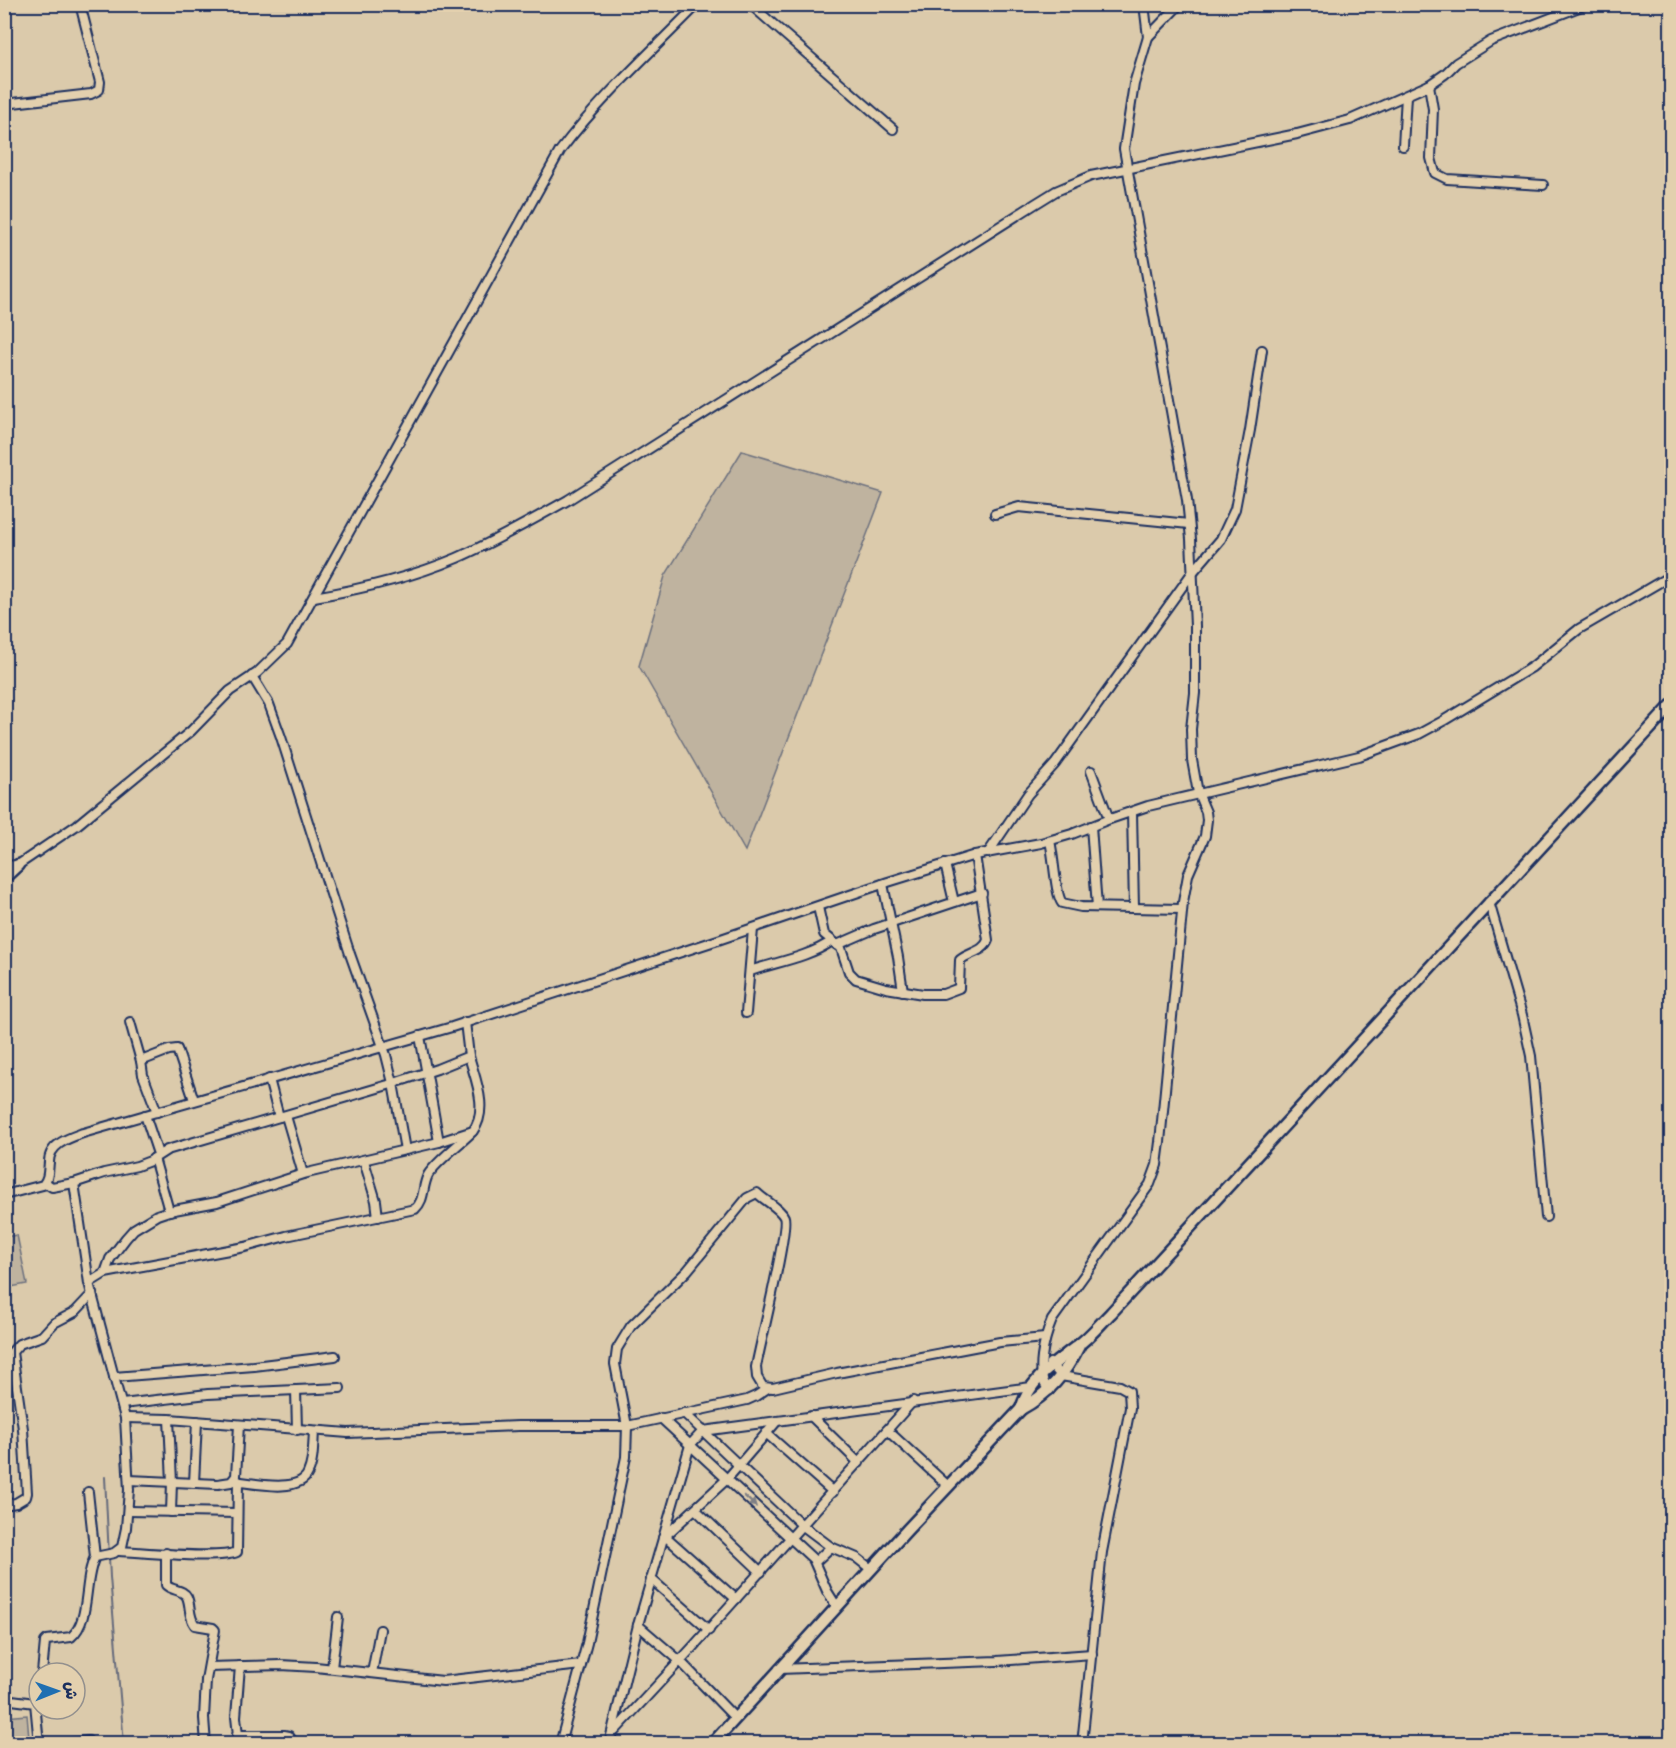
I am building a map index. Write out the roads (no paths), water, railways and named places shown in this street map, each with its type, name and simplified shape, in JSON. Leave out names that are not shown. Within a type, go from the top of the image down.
[{"type":"main road","points":[[1021,1409],[1031,1387],[1040,1375],[1079,1345],[1112,1313],[1671,705]]},
{"type":"main road","points":[[4,878],[18,865]]},
{"type":"main road","points":[[712,1743],[1021,1409],[1050,1390],[1062,1376],[1079,1345]]},
{"type":"street","points":[[4,104],[91,94],[99,90],[100,81],[80,4]]},
{"type":"street","points":[[4,866],[18,865],[76,825],[191,731],[230,691],[252,676],[287,644],[560,151],[606,96],[698,4]]},
{"type":"street","points":[[750,4],[893,129]]},
{"type":"street","points":[[1050,1390],[1044,1386],[1040,1375],[1046,1338],[1057,1312],[1142,1198],[1154,1175],[1160,1142],[1182,909],[1188,874],[1206,828],[1206,812],[1198,793],[1191,746],[1196,668],[1189,524],[1124,149],[1125,130],[1134,84],[1148,37],[1144,4]]},
{"type":"street","points":[[1148,37],[1180,4]]},
{"type":"street","points":[[314,597],[347,592],[396,579],[455,558],[489,543],[568,500],[1056,191],[1091,176],[1308,131],[1350,120],[1429,85],[1456,63],[1491,41],[1587,4]]},
{"type":"street","points":[[1429,85],[1433,109],[1431,158],[1435,172],[1447,179],[1544,185]]},
{"type":"street","points":[[1403,146],[1406,96]]},
{"type":"street","points":[[988,853],[1028,794],[1055,764],[1192,573],[1221,539],[1235,508],[1262,350]]},
{"type":"street","points":[[995,514],[1019,507],[1189,524]]},
{"type":"street","points":[[46,1183],[50,1153],[55,1147],[83,1133],[465,1022],[975,855],[1050,840],[1131,812],[1198,793],[1359,756],[1419,734],[1532,667],[1579,629],[1671,575]]},
{"type":"street","points":[[252,676],[269,704],[281,736],[351,954],[384,1047],[405,1150]]},
{"type":"street","points":[[1091,771],[1109,819]]},
{"type":"street","points":[[1131,812],[1134,908]]},
{"type":"street","points":[[1091,826],[1097,907]]},
{"type":"street","points":[[1050,840],[1062,903],[1072,906],[1182,909]]},
{"type":"street","points":[[818,907],[824,934],[835,943],[852,977],[903,991],[943,994],[959,988],[960,960],[988,944],[975,855]]},
{"type":"street","points":[[945,864],[954,902]]},
{"type":"street","points":[[883,884],[903,991]]},
{"type":"street","points":[[750,971],[982,893]]},
{"type":"street","points":[[1489,902],[1522,1015],[1531,1056],[1546,1217]]},
{"type":"street","points":[[746,1013],[753,929]]},
{"type":"street","points":[[130,1022],[143,1076],[157,1112]]},
{"type":"street","points":[[89,1283],[105,1273],[245,1248],[286,1236],[409,1211],[418,1207],[427,1177],[433,1168],[473,1131],[480,1116],[479,1089],[469,1056],[465,1022]]},
{"type":"street","points":[[420,1036],[439,1142]]},
{"type":"street","points":[[141,1061],[169,1050],[177,1050],[194,1100]]},
{"type":"street","points":[[46,1183],[52,1187],[74,1183],[104,1173],[137,1166],[167,1150],[426,1073],[469,1056]]},
{"type":"street","points":[[269,1079],[303,1174]]},
{"type":"street","points":[[145,1115],[169,1210]]},
{"type":"street","points":[[105,1273],[110,1260],[134,1229],[169,1210],[217,1202],[303,1174],[364,1161],[473,1131]]},
{"type":"street","points":[[364,1161],[376,1201],[378,1217]]},
{"type":"street","points":[[4,1195],[46,1183]]},
{"type":"street","points":[[74,1183],[89,1283],[125,1418],[129,1480],[128,1511],[124,1541],[119,1551]]},
{"type":"street","points":[[560,1743],[581,1665],[626,1457],[627,1426],[615,1364],[617,1349],[638,1318],[687,1271],[740,1205],[757,1192],[764,1201],[780,1211],[785,1221],[756,1367],[759,1383],[768,1388]]},
{"type":"street","points":[[4,1349],[42,1336],[54,1323],[75,1312],[92,1294]]},
{"type":"street","points":[[125,1418],[169,1419],[348,1433],[519,1426],[627,1426],[747,1400],[768,1388],[1000,1342],[1046,1338]]},
{"type":"street","points":[[4,1505],[22,1500],[27,1493],[23,1429],[12,1357],[15,1347]]},
{"type":"street","points":[[1043,1355],[1062,1376],[1120,1386],[1129,1391],[1130,1397],[1130,1408],[1102,1552],[1082,1743]]},
{"type":"street","points":[[114,1377],[232,1368],[335,1356]]},
{"type":"street","points":[[609,1743],[638,1625],[690,1445],[703,1431],[913,1401],[1031,1387]]},
{"type":"street","points":[[122,1404],[208,1394],[340,1388]]},
{"type":"street","points":[[296,1390],[297,1430]]},
{"type":"street","points":[[611,1735],[709,1630],[913,1401]]},
{"type":"street","points":[[684,1413],[803,1526],[831,1547],[857,1558],[871,1569]]},
{"type":"street","points":[[811,1416],[859,1463]]},
{"type":"street","points":[[662,1418],[815,1562],[827,1591],[837,1607]]},
{"type":"street","points":[[169,1419],[171,1512]]},
{"type":"street","points":[[664,1537],[727,1479],[777,1420]]},
{"type":"street","points":[[194,1483],[197,1421]]},
{"type":"street","points":[[95,1557],[119,1551],[226,1554],[237,1552],[236,1476],[239,1425]]},
{"type":"street","points":[[887,1430],[948,1486]]},
{"type":"street","points":[[129,1480],[218,1484],[236,1481],[276,1485],[296,1484],[309,1472],[314,1431]]},
{"type":"street","points":[[766,1433],[833,1492]]},
{"type":"street","points":[[43,1661],[45,1642],[70,1637],[78,1628],[84,1609],[90,1569],[95,1557],[88,1492]]},
{"type":"street","points":[[695,1509],[761,1572]]},
{"type":"street","points":[[128,1511],[237,1513]]},
{"type":"street","points":[[664,1537],[736,1599]]},
{"type":"street","points":[[815,1562],[831,1547]]},
{"type":"street","points":[[166,1553],[166,1585],[183,1592],[187,1597],[190,1618],[195,1625],[215,1630],[204,1719],[206,1743]]},
{"type":"street","points":[[651,1579],[709,1630]]},
{"type":"street","points":[[332,1668],[338,1617]]},
{"type":"street","points":[[638,1625],[680,1661],[735,1718]]},
{"type":"street","points":[[372,1673],[380,1630]]},
{"type":"street","points":[[779,1669],[997,1661],[1092,1654]]},
{"type":"street","points":[[209,1667],[281,1665],[332,1668],[443,1682],[581,1665]]},
{"type":"street","points":[[240,1666],[236,1717],[238,1739],[289,1736],[294,1743]]},
{"type":"street","points":[[4,1699],[27,1701]]},
{"type":"street","points":[[37,1721],[39,1743]]},
{"type":"street","points":[[61,1743],[88,1741]]},
{"type":"waterway","points":[[105,1477],[110,1577],[124,1744]]}]
